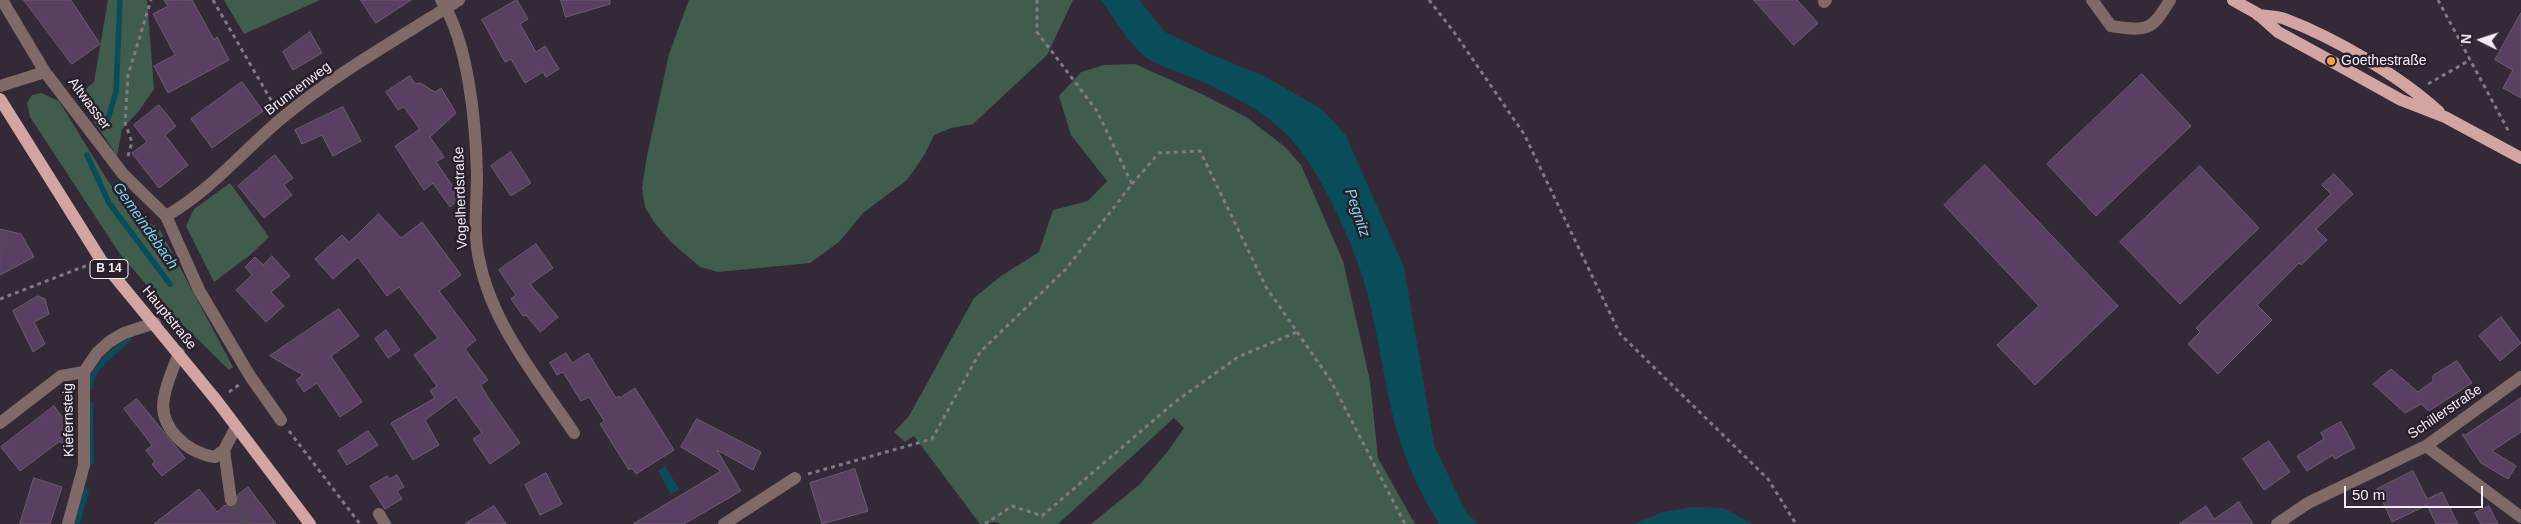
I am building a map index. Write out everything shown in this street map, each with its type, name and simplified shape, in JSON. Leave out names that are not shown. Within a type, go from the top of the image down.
[{"type":"main road","points":[[2233,0],[2258,14],[2278,32],[2331,62],[2401,100],[2444,116],[2521,158]]},
{"type":"main road","points":[[2258,14],[2283,18],[2339,45],[2416,91],[2444,116]]},
{"type":"main road","name":"Hauptstraße","points":[[0,99],[5,116],[101,260],[179,353],[310,524]]},
{"type":"street","name":"Altwasser","points":[[2,0],[45,72],[123,174],[166,216]]},
{"type":"street","name":"Brunnenweg","points":[[166,216],[190,202],[281,118],[314,92],[443,4],[459,0]]},
{"type":"street","points":[[2092,0],[2112,26],[2140,30],[2157,22],[2170,0]]},
{"type":"street","name":"Vogelherdstraße","points":[[443,4],[461,45],[471,100],[477,174],[476,236],[479,259],[500,322],[574,434]]},
{"type":"street","points":[[0,86],[45,72]]},
{"type":"street","points":[[166,216],[199,290],[250,376],[281,420]]},
{"type":"street","name":"Kiefernsteig","points":[[68,524],[84,465],[84,372],[97,353],[109,342],[124,333],[155,323]]},
{"type":"street","points":[[179,353],[164,398],[163,414],[180,441],[200,455],[214,457],[224,450],[236,427]]},
{"type":"street","points":[[0,423],[61,376],[84,372]]},
{"type":"street","name":"Schillerstraße","points":[[2278,524],[2308,502],[2426,446],[2521,377]]},
{"type":"street","points":[[2426,446],[2521,517]]},
{"type":"street","points":[[224,450],[231,500]]},
{"type":"street","points":[[724,524],[795,478]]},
{"type":"path","points":[[123,174],[132,142],[125,122],[128,75],[151,0]]},
{"type":"path","points":[[213,0],[281,118]]},
{"type":"path","points":[[1037,0],[1037,32],[1097,111],[1132,184]]},
{"type":"path","points":[[1429,0],[1454,32],[1524,134],[1620,334],[1768,479],[1796,524]]},
{"type":"path","points":[[2438,0],[2512,138]]},
{"type":"path","points":[[2416,91],[2470,60]]},
{"type":"path","points":[[795,478],[932,438],[980,352],[1066,270],[1132,184],[1159,153],[1200,151],[1266,287],[1331,381],[1405,524]]},
{"type":"path","points":[[0,299],[101,260]]},
{"type":"path","points":[[985,524],[1012,506],[1042,516],[1175,402],[1230,362],[1297,332]]},
{"type":"path","points":[[217,401],[250,376]]},
{"type":"path","points":[[281,420],[360,524]]},
{"type":"green space","points":[[108,0],[147,0],[154,89],[138,112],[122,129],[117,156],[77,96],[94,82]]},
{"type":"green space","points":[[224,0],[320,0],[244,34]]},
{"type":"green space","points":[[689,0],[1073,0],[1047,55],[973,124],[951,128],[934,135],[925,154],[907,180],[863,213],[839,242],[810,263],[718,272],[700,267],[671,242],[654,222],[645,207],[642,188],[669,54]]},
{"type":"green space","points":[[1135,64],[1204,95],[1246,117],[1284,146],[1301,165],[1343,261],[1370,381],[1378,458],[1415,524],[1091,524],[1139,485],[1168,451],[1184,428],[1174,418],[1058,524],[1000,524],[996,522],[980,524],[914,436],[905,442],[894,432],[909,416],[974,298],[1001,276],[1039,252],[1053,210],[1088,201],[1107,181],[1071,135],[1059,96],[1081,72],[1104,65]]},
{"type":"green space","points":[[41,93],[59,101],[108,181],[127,207],[160,230],[233,367],[229,370],[169,311],[120,254],[30,117],[27,103],[32,95]]},
{"type":"green space","points":[[230,183],[269,237],[249,256],[214,282],[186,226],[194,209]]},
{"type":"water","name":"Pegnitz","points":[[1101,0],[1139,0],[1165,32],[1208,53],[1264,76],[1323,110],[1346,136],[1404,267],[1434,445],[1466,512],[1478,524],[1439,524],[1415,479],[1397,431],[1371,309],[1360,269],[1345,230],[1332,204],[1301,151],[1277,125],[1264,115],[1234,97],[1201,81],[1158,64],[1144,55],[1130,41]]},
{"type":"water","points":[[665,466],[679,489],[671,494],[658,471]]},
{"type":"water","points":[[1692,507],[1724,508],[1752,524],[1634,524],[1663,512]]},
{"type":"building","points":[[24,0],[71,0],[100,44],[72,64]]},
{"type":"building","points":[[164,0],[192,0],[214,40],[217,37],[229,60],[168,93],[154,66],[175,55],[153,14],[168,6]]},
{"type":"building","points":[[361,0],[411,0],[376,23]]},
{"type":"building","points":[[517,0],[528,19],[520,24],[536,52],[545,46],[559,69],[546,77],[543,72],[525,83],[511,59],[505,62],[482,20]]},
{"type":"building","points":[[561,0],[610,0],[610,4],[566,17]]},
{"type":"building","points":[[1754,0],[1797,0],[1818,23],[1794,45]]},
{"type":"building","points":[[2521,13],[2521,98],[2503,88],[2513,70],[2495,60]]},
{"type":"building","points":[[310,32],[322,53],[293,70],[283,52]]},
{"type":"building","points":[[2142,74],[2191,126],[2096,216],[2047,164]]},
{"type":"building","points":[[410,76],[415,84],[420,83],[435,92],[441,88],[456,113],[430,137],[444,157],[436,162],[461,198],[450,207],[433,183],[424,190],[395,146],[420,129],[404,107],[398,110],[386,92]]},
{"type":"building","points":[[242,82],[263,111],[212,148],[191,119]]},
{"type":"building","points":[[159,105],[176,126],[165,135],[188,165],[159,188],[132,153],[147,142],[134,125]]},
{"type":"building","points":[[343,107],[361,141],[333,156],[322,135],[302,144],[295,130]]},
{"type":"building","points":[[511,152],[531,183],[511,196],[491,166]]},
{"type":"building","points":[[275,155],[293,178],[284,185],[292,195],[264,218],[238,186]]},
{"type":"building","points":[[1985,165],[2118,306],[2035,385],[1997,345],[2039,306],[1944,205]]},
{"type":"building","points":[[2200,166],[2259,228],[2180,304],[2120,242]]},
{"type":"building","points":[[2334,174],[2353,194],[2316,229],[2327,240],[2301,265],[2299,263],[2257,305],[2272,320],[2218,374],[2188,344],[2200,332],[2196,328],[2331,194],[2322,185]]},
{"type":"building","points":[[379,214],[401,238],[422,222],[461,275],[439,291],[476,340],[465,349],[488,380],[481,385],[487,396],[520,443],[490,464],[473,439],[482,433],[456,397],[425,420],[439,445],[413,460],[391,423],[435,398],[430,391],[437,386],[414,355],[438,338],[399,287],[387,296],[358,257],[333,279],[315,259],[342,235],[349,242]]},
{"type":"building","points":[[0,229],[21,234],[34,257],[0,275]]},
{"type":"building","points":[[536,244],[553,268],[530,284],[558,317],[540,332],[526,315],[523,316],[511,299],[516,295],[499,270]]},
{"type":"building","points":[[272,256],[290,276],[271,292],[284,306],[266,322],[236,290],[252,275],[245,267],[255,257],[263,265]]},
{"type":"building","points":[[38,296],[45,299],[49,314],[34,322],[45,344],[33,352],[13,311]]},
{"type":"building","points":[[339,309],[359,336],[331,356],[362,402],[340,417],[317,383],[304,392],[296,380],[303,375],[270,356]]},
{"type":"building","points":[[2501,317],[2521,343],[2500,361],[2479,336]]},
{"type":"building","points":[[386,330],[400,350],[388,358],[375,339]]},
{"type":"building","points":[[566,353],[572,363],[588,353],[616,398],[619,396],[620,398],[635,388],[674,450],[636,474],[632,468],[629,470],[600,424],[604,421],[589,397],[581,401],[563,372],[557,375],[550,363]]},
{"type":"building","points":[[2457,361],[2472,383],[2429,411],[2421,404],[2405,413],[2373,384],[2391,369],[2418,392],[2433,381],[2433,376]]},
{"type":"building","points":[[2521,398],[2521,432],[2492,451],[2516,466],[2508,479],[2481,463],[2462,434],[2465,435]]},
{"type":"building","points":[[137,399],[185,458],[162,476],[152,464],[155,462],[146,450],[152,445],[124,409]]},
{"type":"building","points":[[54,406],[75,434],[62,444],[60,441],[20,471],[1,447]]},
{"type":"building","points":[[697,419],[761,452],[753,470],[717,450],[741,491],[684,524],[633,524],[721,471],[681,447]]},
{"type":"building","points":[[2341,422],[2355,448],[2335,459],[2333,455],[2307,471],[2297,456],[2324,439],[2321,433]]},
{"type":"building","points":[[368,431],[378,445],[347,465],[338,451]]},
{"type":"building","points":[[2269,441],[2290,472],[2264,490],[2243,459]]},
{"type":"building","points":[[855,469],[868,511],[822,524],[810,483]]},
{"type":"building","points":[[2413,471],[2427,499],[2442,492],[2458,524],[2436,524],[2427,505],[2392,522],[2377,489]]},
{"type":"building","points":[[546,473],[562,504],[540,515],[525,485]]},
{"type":"building","points":[[397,475],[404,487],[397,491],[402,499],[385,509],[370,486],[387,476],[389,479]]},
{"type":"building","points":[[34,478],[62,487],[50,524],[20,524]]},
{"type":"building","points":[[248,487],[276,524],[154,524],[199,489],[217,512],[225,505],[232,508],[236,506],[238,495]]},
{"type":"building","points":[[2239,502],[2253,524],[2179,524],[2206,506],[2214,519]]},
{"type":"building","points":[[494,506],[506,524],[465,524]]},
{"type":"building","points":[[2489,506],[2498,524],[2481,524],[2475,513]]},
{"type":"waterway","name":"Gemeindebach","points":[[107,122],[116,92],[120,0]]},
{"type":"waterway","name":"Gemeindebach","points":[[87,155],[109,203],[170,284]]},
{"type":"waterway","name":"Gemeindebach","points":[[90,387],[94,373],[110,355],[128,340]]},
{"type":"waterway","name":"Gemeindebach","points":[[90,404],[91,462]]},
{"type":"waterway","name":"Gemeindebach","points":[[77,524],[86,491]]},
{"type":"tunnel","points":[[231,500],[248,524]]},
{"type":"place","name":"Goethestraße","points":[[2331,61]]}]
